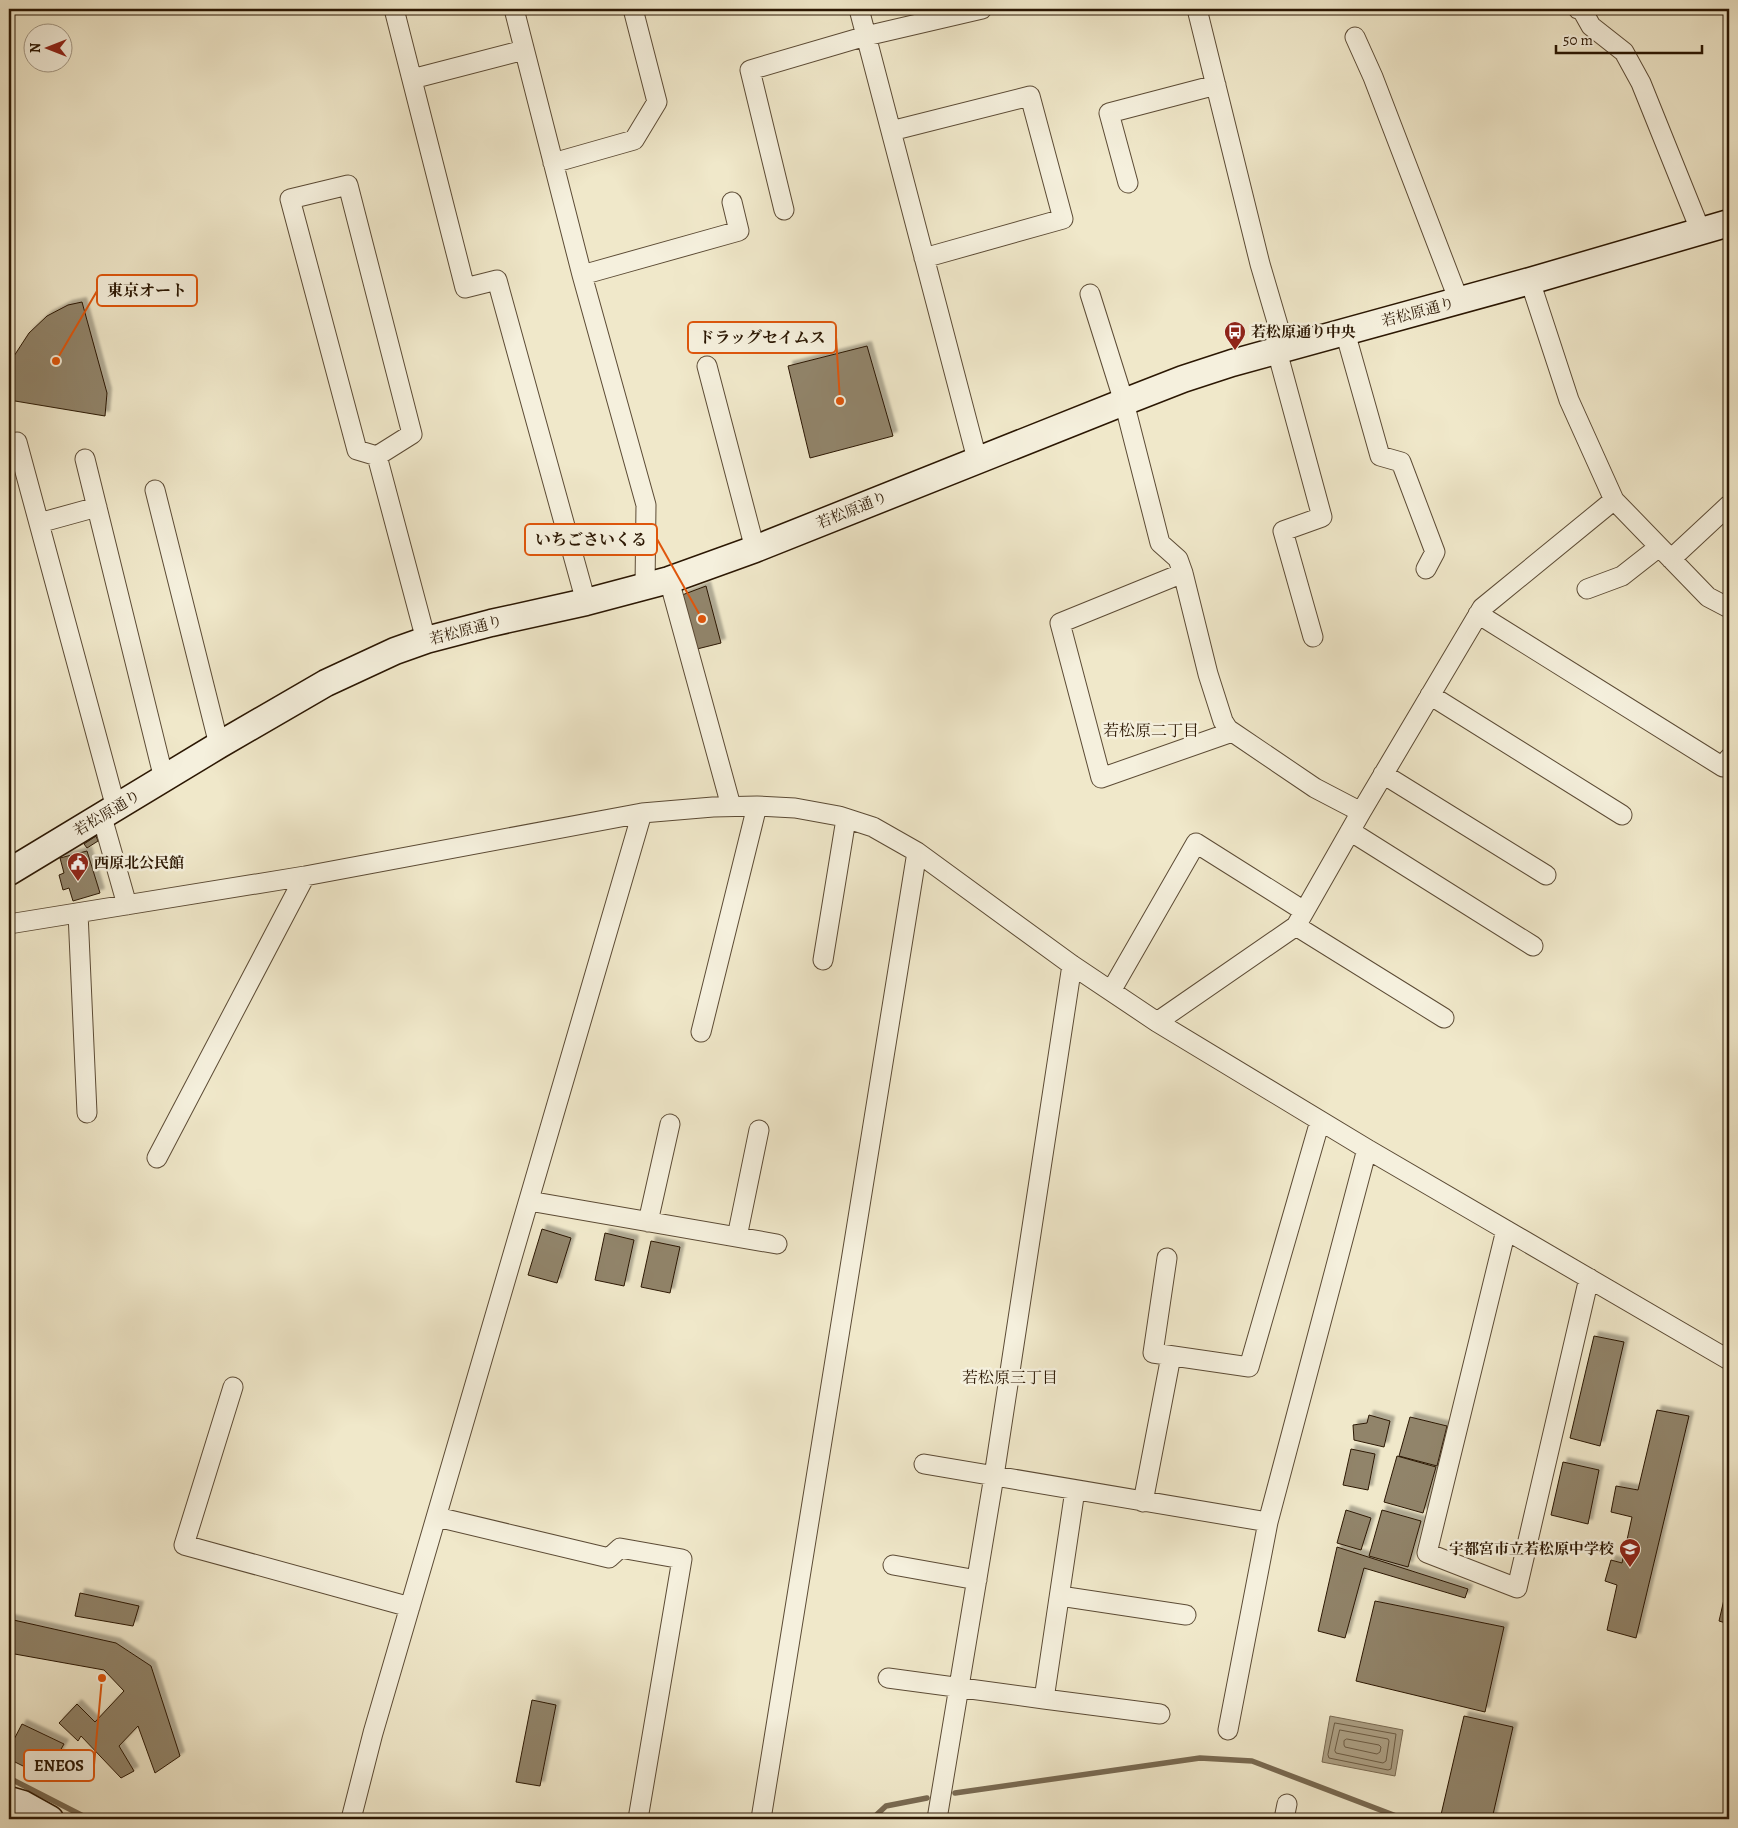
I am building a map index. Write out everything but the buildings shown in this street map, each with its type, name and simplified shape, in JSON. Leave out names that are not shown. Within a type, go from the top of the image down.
[{"type":"street","points":[[394,9],[464,288],[497,280],[586,602]]},
{"type":"street","points":[[514,9],[582,275],[646,505],[657,584],[731,806]]},
{"type":"street","points":[[554,163],[634,140],[657,102],[633,9]]},
{"type":"street","points":[[860,9],[977,459]]},
{"type":"street","points":[[784,210],[750,70],[866,36],[982,9]]},
{"type":"street","points":[[1197,9],[1322,517],[1284,531],[1313,637]]},
{"type":"street","points":[[1581,9],[1591,26],[1624,52],[1641,83],[1701,232]]},
{"type":"street","points":[[1355,37],[1373,77],[1459,301]]},
{"type":"street","points":[[412,79],[524,50]]},
{"type":"street","points":[[1128,183],[1109,113],[1216,85]]},
{"type":"street","points":[[891,131],[1030,96],[1063,219],[924,258]]},
{"type":"street","points":[[348,186],[412,434],[377,456],[357,450],[290,199],[348,186]]},
{"type":"street","points":[[582,275],[739,231],[732,202]]},
{"type":"street","name":"若松原通り","points":[[9,872],[219,745],[326,683],[396,651],[426,640],[491,623],[657,584],[755,549],[977,459],[1183,379],[1345,332],[1530,282],[1729,223]]},
{"type":"street","points":[[1530,282],[1569,400],[1614,500],[1708,597],[1729,608]]},
{"type":"street","points":[[1090,294],[1124,402],[1160,543],[1178,559],[1183,573],[1208,674],[1223,721],[1232,732],[1315,788],[1361,812]]},
{"type":"street","points":[[1345,332],[1380,456],[1401,462],[1435,552],[1426,569]]},
{"type":"street","points":[[706,366],[755,549]]},
{"type":"street","points":[[17,442],[39,523],[109,812],[127,904]]},
{"type":"street","points":[[377,456],[426,640]]},
{"type":"street","points":[[85,459],[164,778]]},
{"type":"street","points":[[155,490],[219,745]]},
{"type":"street","points":[[1157,1022],[1300,918],[1482,608],[1614,500]]},
{"type":"street","points":[[1587,590],[1622,576],[1665,553],[1729,505]]},
{"type":"street","points":[[39,523],[97,507]]},
{"type":"street","points":[[1183,573],[1060,623],[1101,778],[1232,732]]},
{"type":"street","points":[[1478,614],[1723,768],[1729,758]]},
{"type":"street","points":[[1430,695],[1622,815]]},
{"type":"street","points":[[1383,774],[1546,875]]},
{"type":"street","points":[[9,924],[305,876],[642,813],[731,806],[757,806],[796,808],[846,818],[873,828],[917,852],[1072,965],[1157,1022],[1367,1149],[1729,1360]]},
{"type":"street","points":[[701,1032],[757,806]]},
{"type":"street","points":[[351,1819],[373,1733],[642,813]]},
{"type":"street","points":[[822,960],[846,818]]},
{"type":"street","points":[[1350,831],[1533,946]]},
{"type":"street","points":[[1112,991],[1196,843],[1444,1018]]},
{"type":"street","points":[[762,1819],[917,852]]},
{"type":"street","points":[[157,1158],[305,876]]},
{"type":"street","points":[[78,913],[87,1112]]},
{"type":"street","points":[[937,1819],[994,1476],[1072,965]]},
{"type":"street","points":[[1168,1258],[1153,1353],[1249,1367],[1320,1121]]},
{"type":"street","points":[[648,1222],[670,1124]]},
{"type":"street","points":[[736,1237],[759,1130]]},
{"type":"street","points":[[1228,1730],[1268,1522],[1367,1149]]},
{"type":"street","points":[[529,1201],[777,1244]]},
{"type":"street","points":[[1506,1230],[1427,1553],[1517,1588],[1589,1278]]},
{"type":"street","points":[[1143,1502],[1171,1356]]},
{"type":"street","points":[[233,1387],[184,1545],[410,1608]]},
{"type":"street","points":[[924,1464],[1268,1522]]},
{"type":"street","points":[[1044,1699],[1075,1490]]},
{"type":"street","points":[[437,1517],[609,1558],[620,1548],[682,1559],[638,1819]]},
{"type":"street","points":[[893,1565],[977,1580]]},
{"type":"street","points":[[1060,1596],[1186,1615]]},
{"type":"street","points":[[888,1678],[1160,1714]]},
{"type":"street","points":[[9,1800],[23,1804],[50,1819]]},
{"type":"water","points":[[1330,1716],[1403,1730],[1395,1776],[1322,1762]]},
{"type":"waterway","points":[[955,1793],[1200,1758],[1252,1761],[1404,1819]]},
{"type":"waterway","points":[[9,1778],[89,1819]]},
{"type":"waterway","points":[[872,1819],[886,1806],[927,1798]]},
{"type":"place","name":"若松原通り中央","points":[[1235,351]]},
{"type":"place","name":"東京オート","points":[[56,361]]},
{"type":"place","name":"ドラッグセイムス","points":[[840,401]]},
{"type":"place","name":"いちごさいくる","points":[[702,619]]},
{"type":"place","name":"西原北公民館","points":[[78,882]]},
{"type":"place","name":"宇都宮市立若松原中学校","points":[[1630,1568]]},
{"type":"place","name":"ENEOS","points":[[102,1678]]},
{"type":"district","name":"若松原二丁目","points":[[1151,730]]},
{"type":"district","name":"若松原三丁目","points":[[1010,1377]]}]
